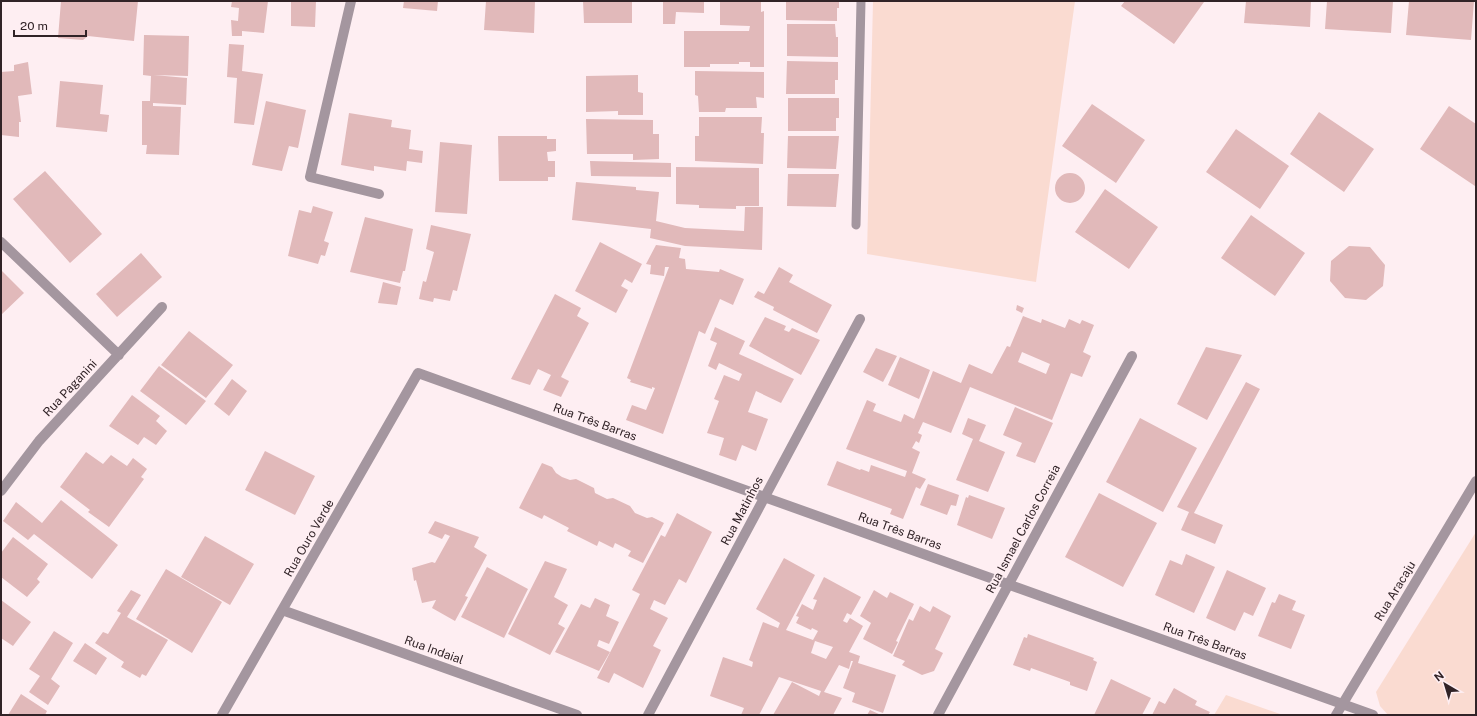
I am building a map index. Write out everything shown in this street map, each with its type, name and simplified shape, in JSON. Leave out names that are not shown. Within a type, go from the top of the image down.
[{"type":"street","points":[[351,1],[310,177],[379,194]]},
{"type":"street","points":[[1,242],[119,355]]},
{"type":"street","name":"Rua Paganini","points":[[1,491],[39,441],[162,307]]},
{"type":"street","name":"Rua Matinhos","points":[[648,715],[860,319]]},
{"type":"street","name":"Rua Ismael Carlos Correia","points":[[938,715],[1132,356]]},
{"type":"street","name":"Rua Três Barras","points":[[418,373],[1373,715]]},
{"type":"street","name":"Rua Ouro Verde","points":[[222,715],[418,373]]},
{"type":"street","name":"Rua Aracaju","points":[[1336,715],[1476,481]]},
{"type":"street","name":"Rua Indaial","points":[[282,610],[577,715]]},
{"type":"lane","points":[[856,225],[861,1]]},
{"type":"shaded area","points":[[873,1],[1075,1],[1036,282],[867,254]]},
{"type":"shaded area","points":[[1476,532],[1476,715],[1388,715],[1380,706],[1376,692]]},
{"type":"shaded area","points":[[1226,695],[1283,715],[1214,715]]},
{"type":"building","points":[[61,1],[138,1],[134,41],[88,36],[83,40],[58,38]]},
{"type":"building","points":[[232,1],[268,1],[264,33],[242,31],[242,36],[232,36],[231,20],[238,21],[239,8],[231,7]]},
{"type":"building","points":[[291,1],[316,1],[315,27],[291,26]]},
{"type":"building","points":[[404,1],[438,1],[437,11],[403,8]]},
{"type":"building","points":[[486,1],[535,1],[534,33],[484,30]]},
{"type":"building","points":[[583,1],[632,1],[632,23],[584,23]]},
{"type":"building","points":[[663,1],[704,1],[704,13],[676,12],[675,24],[663,24]]},
{"type":"building","points":[[720,1],[761,1],[761,12],[764,11],[764,67],[750,67],[750,62],[739,62],[739,64],[710,64],[710,67],[684,67],[684,31],[749,31],[750,26],[720,25]]},
{"type":"building","points":[[786,1],[839,1],[839,8],[837,8],[837,21],[786,20]]},
{"type":"building","points":[[1125,1],[1204,2],[1174,44],[1121,6]]},
{"type":"building","points":[[1246,1],[1311,1],[1310,27],[1244,23]]},
{"type":"building","points":[[1327,1],[1393,1],[1391,33],[1325,29]]},
{"type":"building","points":[[1409,1],[1474,1],[1471,40],[1406,35]]},
{"type":"building","points":[[787,24],[835,24],[836,37],[838,37],[838,57],[787,56]]},
{"type":"building","points":[[144,35],[189,36],[188,76],[154,75],[187,78],[186,105],[153,103],[153,106],[181,107],[179,155],[146,154],[147,145],[142,145],[142,101],[150,101],[151,76],[143,75]]},
{"type":"building","points":[[229,44],[244,45],[242,71],[263,74],[254,125],[234,123],[237,78],[227,77]]},
{"type":"building","points":[[787,61],[838,62],[838,80],[835,80],[835,94],[786,94]]},
{"type":"building","points":[[28,62],[32,94],[18,96],[21,122],[19,122],[19,137],[1,135],[1,72],[14,71],[14,65]]},
{"type":"building","points":[[695,71],[764,72],[764,98],[756,97],[757,108],[726,108],[725,112],[699,112],[698,96],[695,95]]},
{"type":"building","points":[[638,75],[638,92],[643,93],[643,115],[618,115],[618,111],[586,112],[586,76]]},
{"type":"building","points":[[60,81],[103,85],[100,114],[109,115],[107,132],[56,127]]},
{"type":"building","points":[[788,98],[839,98],[839,118],[836,118],[836,131],[788,131]]},
{"type":"building","points":[[266,101],[306,110],[298,148],[289,146],[282,171],[252,165]]},
{"type":"building","points":[[1092,104],[1145,140],[1116,183],[1062,146]]},
{"type":"building","points":[[1449,106],[1476,124],[1475,186],[1420,149]]},
{"type":"building","points":[[1319,112],[1374,149],[1344,192],[1290,154]]},
{"type":"building","points":[[349,113],[392,120],[391,127],[411,130],[409,149],[423,151],[422,163],[407,161],[406,171],[374,166],[374,171],[341,165]]},
{"type":"building","points":[[699,117],[762,117],[761,133],[764,133],[763,164],[695,161],[695,136],[699,136]]},
{"type":"building","points":[[586,119],[653,120],[653,134],[659,134],[659,159],[633,160],[633,154],[587,154]]},
{"type":"building","points":[[1236,129],[1289,166],[1260,209],[1206,172]]},
{"type":"building","points":[[498,136],[547,136],[547,139],[556,139],[556,151],[547,152],[548,161],[555,161],[555,177],[548,177],[548,181],[499,181]]},
{"type":"building","points":[[788,136],[839,136],[836,169],[787,168]]},
{"type":"building","points":[[440,142],[472,145],[467,214],[435,212]]},
{"type":"building","points":[[590,161],[671,163],[671,177],[591,176]]},
{"type":"building","points":[[676,167],[759,168],[759,206],[736,206],[736,209],[699,208],[699,205],[676,204]]},
{"type":"building","points":[[45,171],[102,234],[70,263],[13,199]]},
{"type":"building","points":[[1070,173],[1080,178],[1085,188],[1080,198],[1070,203],[1060,198],[1055,188],[1060,178]]},
{"type":"building","points":[[788,174],[839,174],[836,207],[787,206]]},
{"type":"building","points":[[576,182],[636,187],[636,190],[659,192],[656,221],[685,228],[744,231],[745,207],[763,207],[762,250],[685,246],[650,238],[651,229],[572,220]]},
{"type":"building","points":[[1105,189],[1158,227],[1129,269],[1075,232]]},
{"type":"building","points":[[313,206],[333,212],[324,241],[329,243],[325,256],[321,255],[318,264],[288,256],[299,210],[311,213]]},
{"type":"building","points":[[1251,215],[1305,253],[1275,296],[1221,258]]},
{"type":"building","points":[[365,217],[413,229],[405,271],[403,271],[400,283],[350,272]]},
{"type":"building","points":[[431,225],[471,234],[457,291],[453,290],[450,301],[434,298],[433,302],[419,299],[423,281],[426,282],[434,252],[426,249]]},
{"type":"building","points":[[600,242],[642,264],[632,283],[625,279],[621,286],[628,290],[616,313],[575,291]]},
{"type":"building","points":[[656,245],[681,248],[679,258],[685,259],[686,269],[719,272],[720,269],[744,279],[733,305],[720,299],[705,334],[699,331],[663,434],[626,420],[632,405],[646,410],[655,388],[652,387],[652,389],[630,382],[631,380],[627,378],[669,267],[665,267],[664,276],[650,274],[651,265],[646,264]]},
{"type":"building","points":[[1349,246],[1370,247],[1385,265],[1383,286],[1366,300],[1345,298],[1330,281],[1331,261]]},
{"type":"building","points":[[141,253],[162,277],[117,317],[96,294]]},
{"type":"building","points":[[779,267],[793,275],[789,282],[832,305],[817,333],[773,310],[774,307],[754,297],[758,291],[764,294]]},
{"type":"building","points":[[1,270],[24,293],[1,315]]},
{"type":"building","points":[[383,282],[401,287],[397,305],[378,303]]},
{"type":"building","points":[[555,294],[581,308],[577,316],[589,323],[561,377],[569,381],[561,397],[543,390],[551,375],[538,369],[530,385],[511,379]]},
{"type":"building","points":[[1017,305],[1024,308],[1022,313],[1016,310]]},
{"type":"building","points":[[1023,316],[1041,323],[1042,319],[1065,328],[1069,319],[1080,324],[1082,320],[1094,325],[1083,352],[1091,356],[1082,377],[1071,373],[1052,420],[970,387],[951,433],[923,422],[918,433],[922,435],[919,443],[916,441],[912,448],[920,452],[912,473],[926,479],[920,489],[916,487],[903,519],[890,514],[892,509],[827,485],[837,461],[869,472],[871,465],[905,477],[907,471],[846,449],[867,400],[876,404],[873,411],[901,422],[904,414],[914,419],[933,371],[961,383],[969,364],[992,374],[1007,346],[1010,347]],"holes":[[[1022,352],[1050,364],[1046,374],[1018,362]]]},
{"type":"building","points":[[765,317],[786,326],[784,330],[789,332],[792,328],[820,340],[801,375],[749,346]]},
{"type":"building","points":[[715,327],[745,341],[739,354],[794,379],[781,403],[756,391],[748,412],[768,419],[756,451],[742,445],[736,461],[719,455],[724,438],[707,433],[719,401],[714,399],[724,375],[739,381],[742,374],[719,363],[716,370],[708,366],[717,343],[710,340]]},
{"type":"building","points":[[189,331],[233,365],[206,398],[161,365]]},
{"type":"building","points":[[1206,347],[1242,355],[1207,420],[1177,404]]},
{"type":"building","points":[[876,348],[897,356],[883,382],[863,372]]},
{"type":"building","points":[[900,357],[930,370],[919,399],[888,385]]},
{"type":"building","points":[[159,366],[206,401],[186,425],[140,391]]},
{"type":"building","points":[[232,379],[247,391],[229,416],[214,404]]},
{"type":"building","points":[[1246,382],[1260,389],[1194,513],[1223,525],[1215,544],[1181,530],[1189,512],[1177,507]]},
{"type":"building","points":[[132,395],[160,416],[156,421],[167,431],[156,445],[144,437],[138,445],[109,426]]},
{"type":"building","points":[[1015,407],[1053,423],[1035,463],[1016,456],[1022,443],[1003,435]]},
{"type":"building","points":[[968,418],[986,425],[979,441],[1005,452],[988,492],[956,480],[973,439],[962,434]]},
{"type":"building","points":[[1140,418],[1197,448],[1163,512],[1106,482]]},
{"type":"building","points":[[265,451],[315,476],[295,515],[245,490]]},
{"type":"building","points":[[86,452],[103,464],[111,455],[127,466],[133,458],[147,469],[141,477],[144,479],[109,527],[88,512],[90,510],[60,487]]},
{"type":"building","points":[[542,463],[552,467],[556,473],[562,477],[570,480],[576,479],[594,488],[595,493],[607,499],[613,498],[630,506],[635,513],[647,518],[652,517],[664,523],[643,563],[628,556],[631,551],[615,543],[613,548],[599,541],[597,546],[567,531],[569,528],[544,515],[542,519],[519,508]]},
{"type":"building","points":[[928,484],[959,495],[956,506],[951,505],[947,515],[920,505]]},
{"type":"building","points":[[1099,493],[1157,523],[1123,587],[1065,557]]},
{"type":"building","points":[[969,495],[1005,508],[992,539],[957,525],[966,497],[968,498]]},
{"type":"building","points":[[61,500],[118,545],[92,579],[34,534],[28,540],[3,521],[16,502],[42,523]]},
{"type":"building","points":[[677,513],[712,532],[686,583],[679,579],[665,605],[654,600],[650,609],[668,618],[653,646],[661,650],[643,688],[614,673],[609,683],[597,678],[640,594],[632,590],[661,535],[665,537]]},
{"type":"building","points":[[435,521],[479,537],[474,547],[487,555],[465,596],[468,597],[455,621],[432,608],[436,600],[422,603],[416,580],[414,581],[412,568],[432,562],[435,563],[450,536],[445,534],[442,539],[428,533]]},
{"type":"building","points":[[205,536],[254,564],[230,605],[181,577]]},
{"type":"building","points":[[13,537],[48,564],[37,579],[40,582],[27,597],[1,577],[1,553]]},
{"type":"building","points":[[1186,554],[1215,567],[1194,613],[1155,595],[1170,560],[1182,565]]},
{"type":"building","points":[[784,558],[815,575],[786,630],[813,640],[818,631],[812,628],[811,630],[796,623],[799,617],[796,616],[802,604],[813,610],[817,600],[813,599],[824,577],[861,597],[851,615],[847,613],[843,621],[847,623],[850,618],[863,626],[849,652],[860,656],[858,663],[896,675],[883,713],[852,702],[855,693],[843,688],[853,661],[851,661],[849,669],[839,665],[824,692],[842,698],[833,715],[773,715],[792,682],[819,696],[821,691],[779,677],[759,715],[741,715],[744,708],[710,696],[723,657],[752,667],[753,662],[749,660],[763,622],[778,628],[780,623],[756,609]],"holes":[[[815,641],[833,647],[826,659],[811,653]]]},
{"type":"building","points":[[545,561],[567,569],[554,597],[568,605],[558,624],[565,628],[550,655],[508,634]]},
{"type":"building","points":[[487,567],[528,589],[504,638],[461,617]]},
{"type":"building","points":[[166,569],[222,602],[192,653],[136,619]]},
{"type":"building","points":[[1227,570],[1266,588],[1253,616],[1244,612],[1235,631],[1206,618]]},
{"type":"building","points":[[131,590],[141,595],[127,617],[168,640],[146,676],[142,674],[140,678],[121,667],[124,662],[95,643],[103,632],[108,634],[121,613],[117,611]]},
{"type":"building","points":[[874,590],[887,598],[890,592],[914,604],[896,641],[898,642],[892,654],[863,639],[871,623],[860,616]]},
{"type":"building","points":[[1279,594],[1296,601],[1292,610],[1305,615],[1291,649],[1258,636],[1272,602],[1275,603]]},
{"type":"building","points":[[595,598],[610,605],[606,616],[619,622],[609,644],[599,640],[597,646],[610,652],[599,671],[555,652],[581,604],[590,608]]},
{"type":"building","points":[[1,600],[31,622],[13,646],[1,638]]},
{"type":"building","points":[[920,606],[930,612],[933,606],[951,616],[935,649],[943,653],[934,671],[922,675],[902,665],[905,661],[893,656],[909,619],[913,621]]},
{"type":"building","points":[[54,631],[73,643],[51,679],[60,686],[48,705],[29,692],[40,676],[29,669]]},
{"type":"building","points":[[1028,634],[1094,658],[1093,660],[1097,662],[1087,691],[1070,685],[1070,682],[1031,668],[1030,671],[1013,665],[1024,637],[1027,638]]},
{"type":"building","points":[[85,643],[107,658],[96,675],[73,661]]},
{"type":"building","points":[[1111,679],[1151,698],[1142,715],[1094,715]]},
{"type":"building","points":[[1174,688],[1197,701],[1195,705],[1210,712],[1208,715],[1152,715],[1159,701],[1165,704]]},
{"type":"building","points":[[21,694],[47,711],[45,715],[8,715]]},
{"type":"building","points":[[870,710],[881,715],[867,715]]}]
